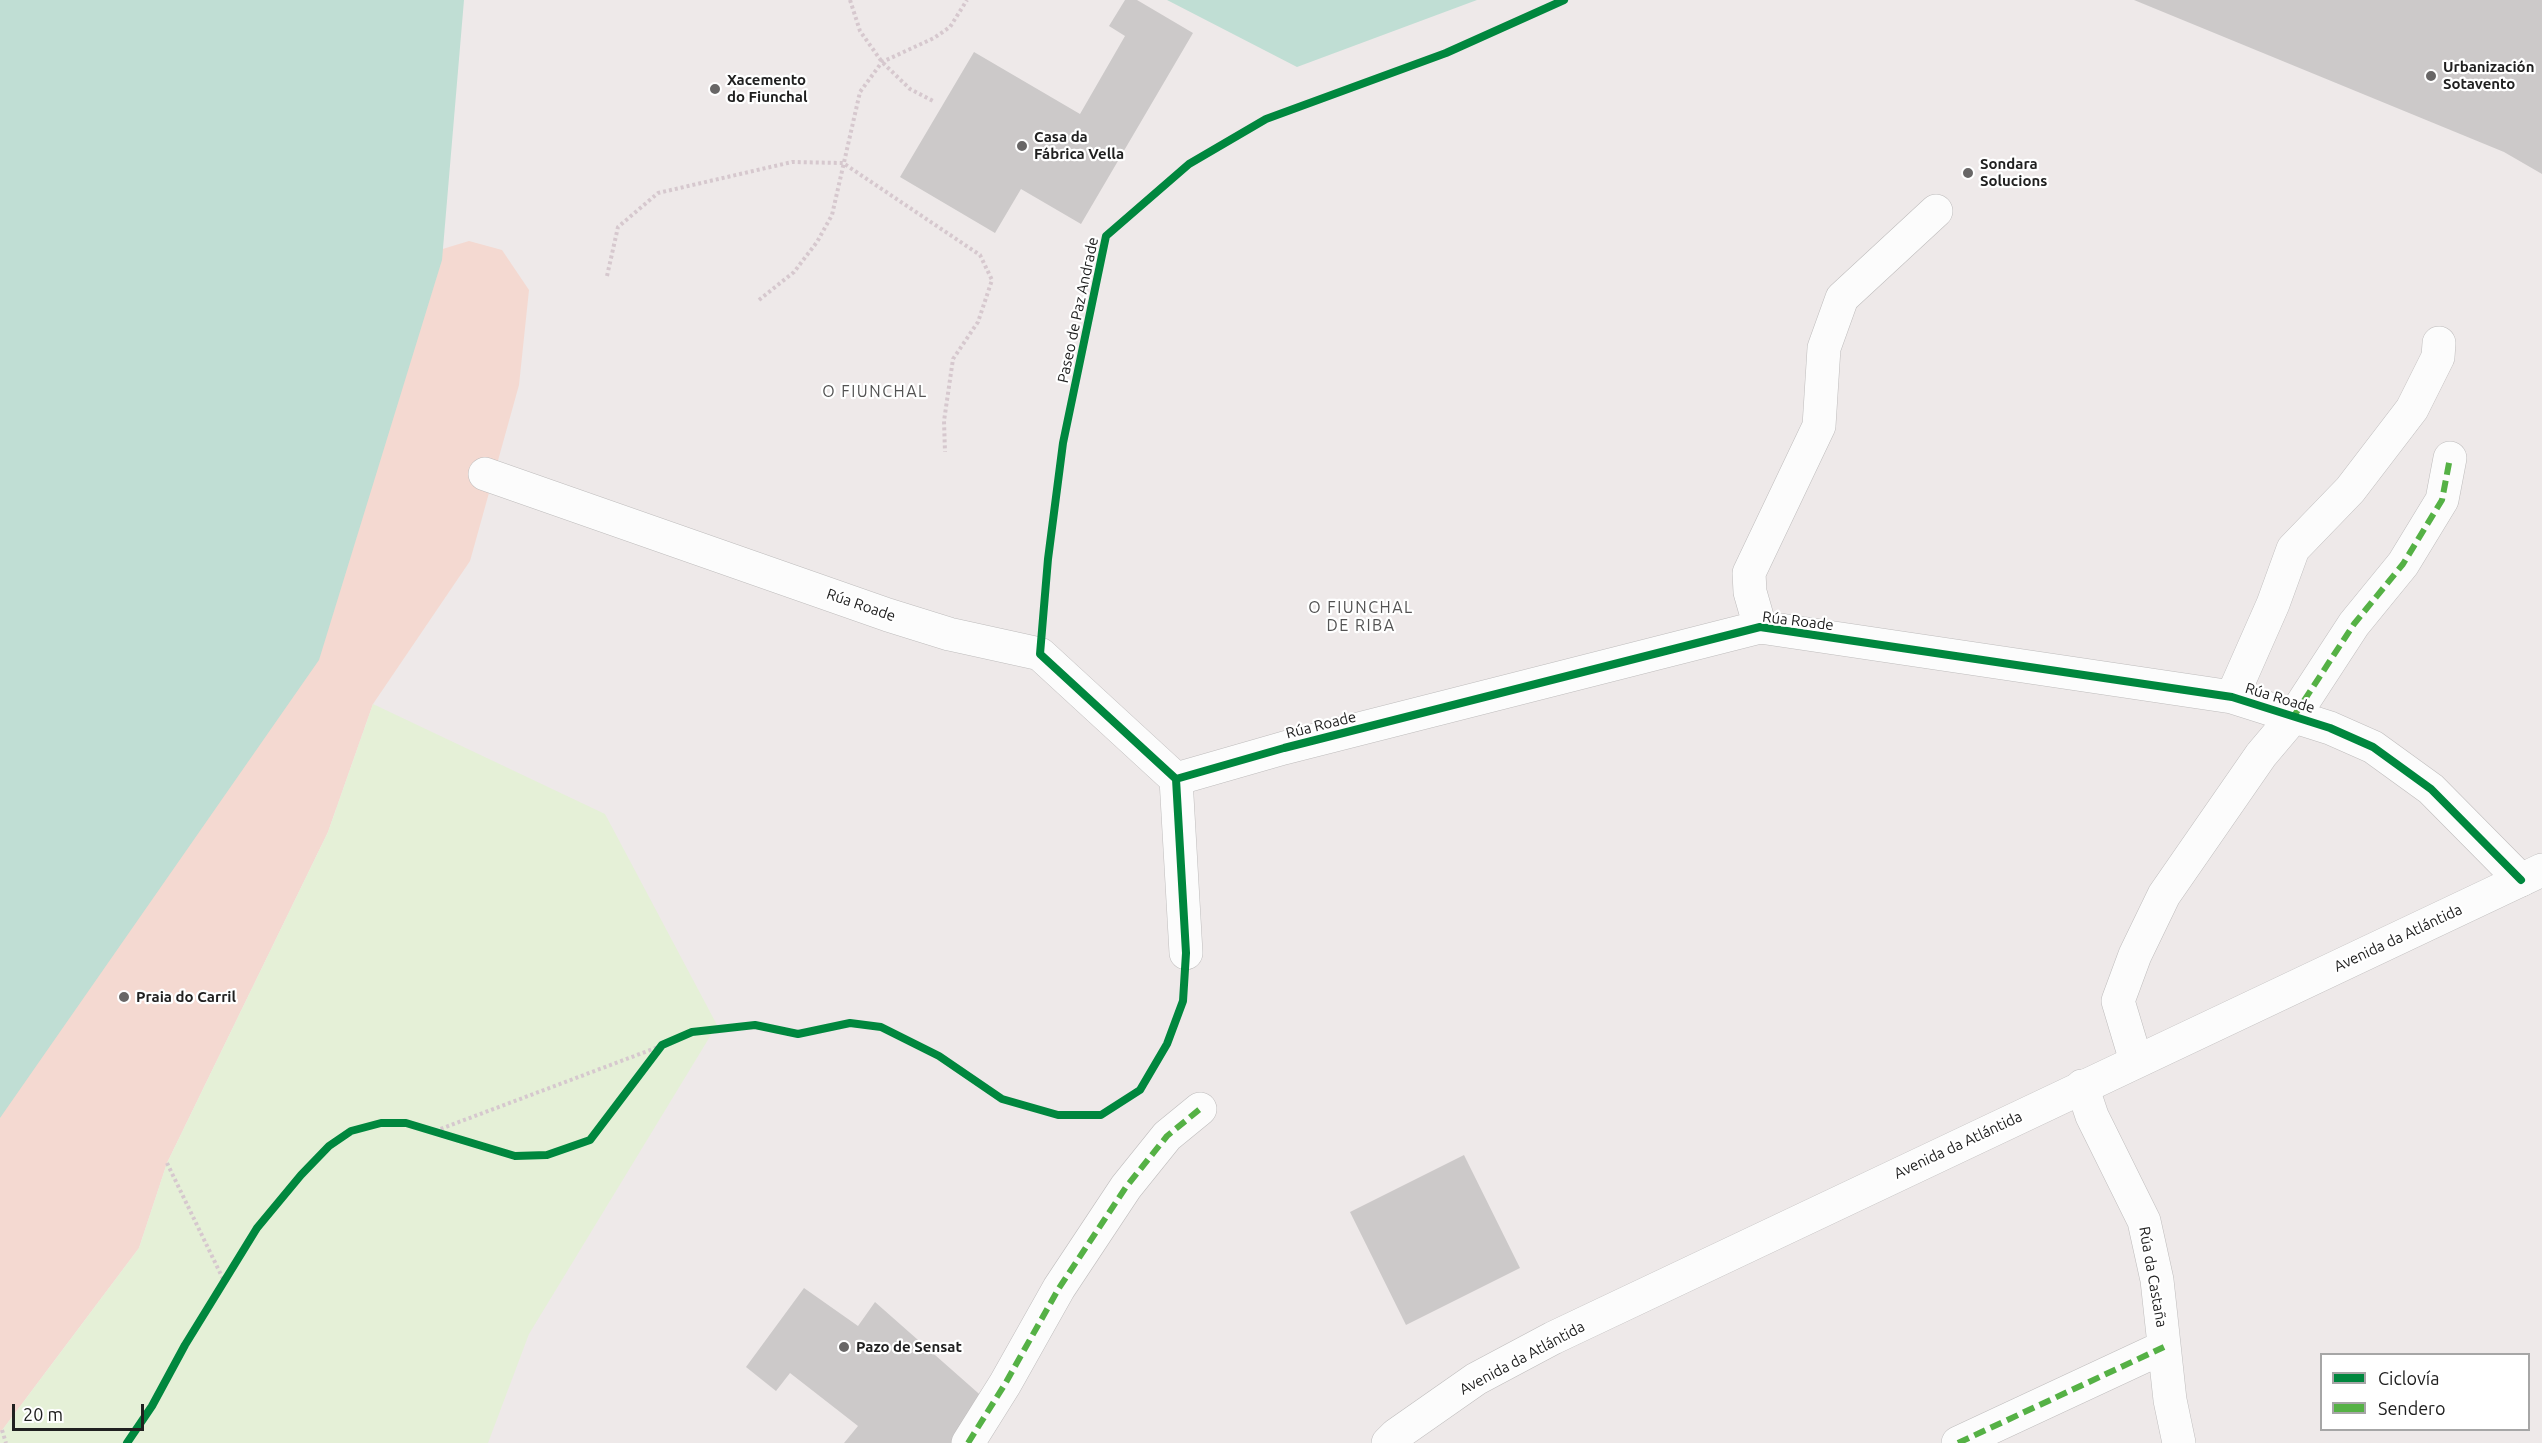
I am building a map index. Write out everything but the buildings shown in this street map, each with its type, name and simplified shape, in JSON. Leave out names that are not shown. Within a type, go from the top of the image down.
[{"type":"street","name":"Rúa Roade","points":[[1760,627],[1750,592],[1749,573],[1819,426],[1824,348],[1842,298],[1936,211]]},
{"type":"street","name":"Rúa Roade","points":[[2232,698],[2273,604],[2293,549],[2349,490],[2412,409],[2438,357],[2439,343]]},
{"type":"street","points":[[2136,1061],[2118,1001],[2135,955],[2164,895],[2261,755],[2294,716],[2354,624],[2403,564],[2442,500],[2450,458]]},
{"type":"street","name":"Rúa Roade","points":[[484,474],[888,615],[949,634],[1040,654]]},
{"type":"street","name":"Rúa Roade","points":[[1176,779],[1284,748],[1760,627],[2232,698],[2294,716],[2330,728],[2373,747],[2431,789],[2532,875]]},
{"type":"street","points":[[1040,654],[1176,779],[1186,953]]},
{"type":"street","name":"Avenida da Atlántida","points":[[1388,1443],[1476,1379],[1553,1338],[2532,875]]},
{"type":"street","name":"Rúa da Castaña","points":[[2082,1086],[2092,1116],[2144,1221],[2157,1280],[2170,1401],[2179,1443]]},
{"type":"street","points":[[968,1443],[1005,1384],[1059,1288],[1126,1187],[1167,1136],[1200,1109]]},
{"type":"street","points":[[1958,1443],[2164,1347]]},
{"type":"path","points":[[850,0],[860,31],[882,62],[910,88],[935,102]]},
{"type":"path","points":[[759,300],[794,272],[817,242],[832,215],[860,92],[882,62],[934,38],[950,27],[967,0]]},
{"type":"path","points":[[608,276],[618,227],[658,193],[792,162],[843,163],[980,255],[992,280],[978,322],[953,359],[944,421],[945,452]]},
{"type":"path","points":[[433,1132],[692,1032],[755,1025],[798,1034],[850,1023],[881,1027],[939,1056],[1002,1099],[1058,1115],[1101,1115],[1140,1090],[1167,1044],[1183,1001],[1186,953]]},
{"type":"path","points":[[127,1443],[152,1406],[185,1345],[257,1228],[301,1175],[329,1146],[351,1131],[381,1124],[406,1123],[515,1156],[547,1155],[590,1140],[662,1045]]},
{"type":"path","points":[[167,1163],[225,1283]]},
{"type":"path","points":[[2,1430],[6,1443]]},
{"type":"sand","name":"Praia do Carril","points":[[469,241],[502,250],[529,290],[519,385],[470,561],[373,704],[328,832],[167,1163],[139,1248],[0,1433],[0,676],[403,261]]},
{"type":"shaded area","points":[[0,0],[464,0],[442,260],[319,660],[0,1118]]},
{"type":"shaded area","points":[[1167,0],[1477,0],[1297,67]]},
{"type":"shaded area","points":[[373,704],[605,814],[717,1025],[529,1334],[488,1443],[0,1443],[0,1433],[139,1248],[167,1163],[328,832]]},
{"type":"marked path","points":[[2294,716],[2354,624],[2403,564],[2442,500],[2450,458]]},
{"type":"marked path","points":[[968,1443],[1005,1384],[1059,1288],[1126,1187],[1167,1136],[1200,1109]]},
{"type":"marked path","points":[[1958,1443],[2164,1347]]},
{"type":"cycle path","name":"Paseo de Paz Andrade","points":[[1176,779],[1040,654],[1048,559],[1063,443],[1106,236],[1189,164],[1266,119],[1446,53],[1564,0]]},
{"type":"cycle path","points":[[1176,779],[1284,748],[1760,627],[2232,697],[2330,728],[2373,747],[2431,789],[2521,880]]},
{"type":"cycle path","points":[[127,1443],[152,1406],[185,1345],[257,1228],[301,1175],[329,1146],[351,1131],[381,1123],[406,1123],[515,1156],[547,1155],[590,1140],[662,1045],[692,1032],[755,1025],[798,1034],[850,1023],[881,1027],[939,1056],[1002,1099],[1058,1115],[1101,1115],[1140,1090],[1167,1044],[1183,1001],[1186,953],[1176,779]]},
{"type":"place","name":"Urbanización Sotavento","points":[[2431,76]]},
{"type":"place","name":"Xacemento do Fiunchal","points":[[715,89]]},
{"type":"place","name":"Casa da Fábrica Vella","points":[[1022,146]]},
{"type":"place","name":"Sondara Solucions","points":[[1968,173]]},
{"type":"place","name":"Praia do Carril","points":[[124,997]]},
{"type":"place","name":"Pazo de Sensat","points":[[844,1347]]},
{"type":"district","name":"O FIUNCHAL","points":[[875,392]]},
{"type":"district","name":"O FIUNCHAL DE RIBA","points":[[1361,617]]}]
